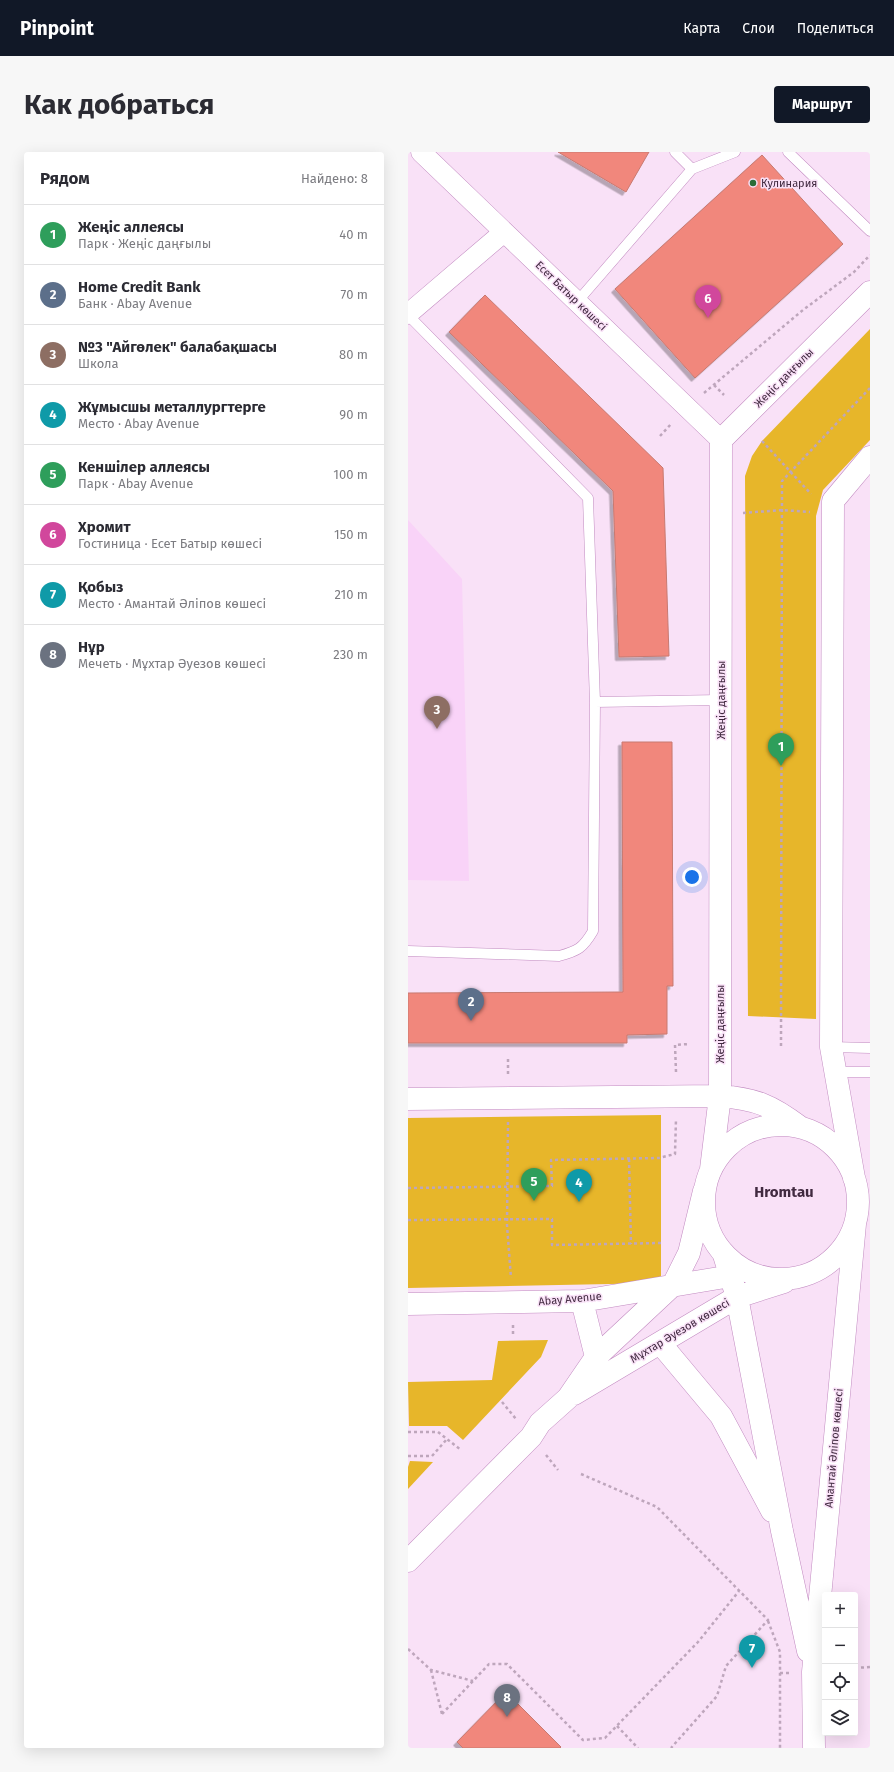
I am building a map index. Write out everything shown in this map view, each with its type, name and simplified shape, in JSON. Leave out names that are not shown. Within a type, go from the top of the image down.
[{"type":"main road","name":"Жеңіс даңғылы","points":[[711,1169],[720,1096],[721,440],[870,292]]},
{"type":"main road","points":[[801,1128],[780,1125],[759,1128],[740,1137],[724,1150],[711,1169],[704,1191],[704,1214],[711,1236],[724,1255],[742,1269],[760,1276],[779,1279],[798,1277],[816,1270],[832,1260],[845,1245],[854,1224],[858,1201],[832,1047],[832,514],[833,501],[870,457]]},
{"type":"main road","points":[[408,1099],[720,1096],[744,1098],[764,1103],[780,1112],[801,1128],[824,1138],[842,1156],[854,1178]]},
{"type":"main road","name":"Мұхтар Әуезов көшесі","points":[[568,1398],[596,1357],[673,1285],[689,1253],[704,1191]]},
{"type":"main road","name":"Амантай Әліпов көшесі","points":[[814,1748],[813,1672],[854,1224]]},
{"type":"main road","name":"Амантай Әліпов көшесі","points":[[724,1255],[734,1286],[782,1531],[813,1672]]},
{"type":"main road","name":"Мұхтар Әуезов көшесі","points":[[408,1561],[530,1437],[540,1423],[568,1398],[660,1343],[734,1286],[798,1277]]},
{"type":"main road","name":"Abay Avenue","points":[[408,1304],[582,1301],[673,1285],[734,1286]]},
{"type":"main road","points":[[582,1301],[596,1357]]},
{"type":"main road","points":[[660,1343],[721,1416],[782,1531]]},
{"type":"street","name":"Есет Батыр көшесі","points":[[421,152],[721,440]]},
{"type":"street","points":[[408,315],[504,232]]},
{"type":"lane","points":[[675,152],[692,169]]},
{"type":"lane","points":[[577,302],[692,169],[735,152]]},
{"type":"lane","points":[[788,152],[870,232]]},
{"type":"lane","points":[[408,315],[588,498],[595,702],[593,931],[585,944],[574,952],[559,956],[408,951]]},
{"type":"lane","points":[[595,702],[721,700]]},
{"type":"lane","points":[[832,1047],[870,1048]]},
{"type":"lane","points":[[836,1072],[870,1072]]},
{"type":"path","points":[[704,393],[803,310],[854,272],[870,255]]},
{"type":"path","points":[[714,385],[724,395]]},
{"type":"path","points":[[781,1046],[782,481],[870,388]]},
{"type":"path","points":[[660,436],[676,420]]},
{"type":"path","points":[[762,441],[814,497]]},
{"type":"path","points":[[721,515],[782,510],[832,514]]},
{"type":"path","points":[[508,1059],[507,1219],[513,1335]]},
{"type":"path","points":[[408,1188],[552,1186],[551,1160],[659,1158]]},
{"type":"path","points":[[629,1159],[631,1244]]},
{"type":"path","points":[[408,1220],[552,1219],[552,1245],[661,1243]]},
{"type":"path","points":[[408,1432],[438,1432],[461,1450]]},
{"type":"path","points":[[408,1456],[432,1456],[447,1439]]},
{"type":"path","points":[[581,1474],[657,1507],[768,1620],[780,1652],[780,1748]]},
{"type":"path","points":[[431,1670],[442,1714],[489,1664],[507,1664],[583,1740],[605,1738],[698,1642],[739,1591]]},
{"type":"path","points":[[671,1748],[717,1696],[726,1666],[768,1620]]},
{"type":"path","points":[[408,1649],[431,1670],[472,1681]]},
{"type":"path","points":[[858,1668],[870,1667]]},
{"type":"path","points":[[617,1726],[638,1748]]},
{"type":"shaded area","points":[[870,329],[870,440],[823,490],[816,516],[816,1019],[748,1016],[745,476],[752,456],[762,441]]},
{"type":"shaded area","points":[[408,520],[462,579],[469,881],[408,880]]},
{"type":"shaded area","points":[[661,1115],[661,1283],[408,1288],[408,1118]]},
{"type":"shaded area","points":[[548,1340],[541,1357],[463,1440],[447,1426],[409,1426],[408,1382],[492,1380],[498,1341]]},
{"type":"shaded area","points":[[410,1461],[433,1462],[408,1489],[408,1467]]},
{"type":"building","points":[[558,152],[649,152],[626,192]]},
{"type":"building","points":[[762,155],[843,244],[695,378],[615,289]]},
{"type":"building","points":[[485,295],[663,468],[669,656],[619,657],[613,491],[449,332]]},
{"type":"building","points":[[622,742],[672,742],[673,986],[667,986],[667,1034],[627,1035],[627,1043],[408,1043],[408,993],[623,992]]},
{"type":"building","points":[[506,1692],[561,1747],[560,1748],[463,1748],[457,1742]]},
{"type":"place","name":"Кулинария","points":[[753,183]]},
{"type":"place","name":"Хромит","points":[[708,318]]},
{"type":"place","name":"№3 \"Айгөлек\" балабақшасы","points":[[437,729]]},
{"type":"place","name":"Жеңіс аллеясы","points":[[781,766]]},
{"type":"place","name":"Home Credit Bank","points":[[471,1021]]},
{"type":"place","name":"Кеншілер аллеясы","points":[[534,1201]]},
{"type":"place","name":"Жұмысшы металлургтерге","points":[[579,1202]]},
{"type":"place","name":"Қобыз","points":[[752,1668]]},
{"type":"place","name":"Нұр","points":[[507,1717]]},
{"type":"district","name":"Hromtau","points":[[784,1192]]}]
